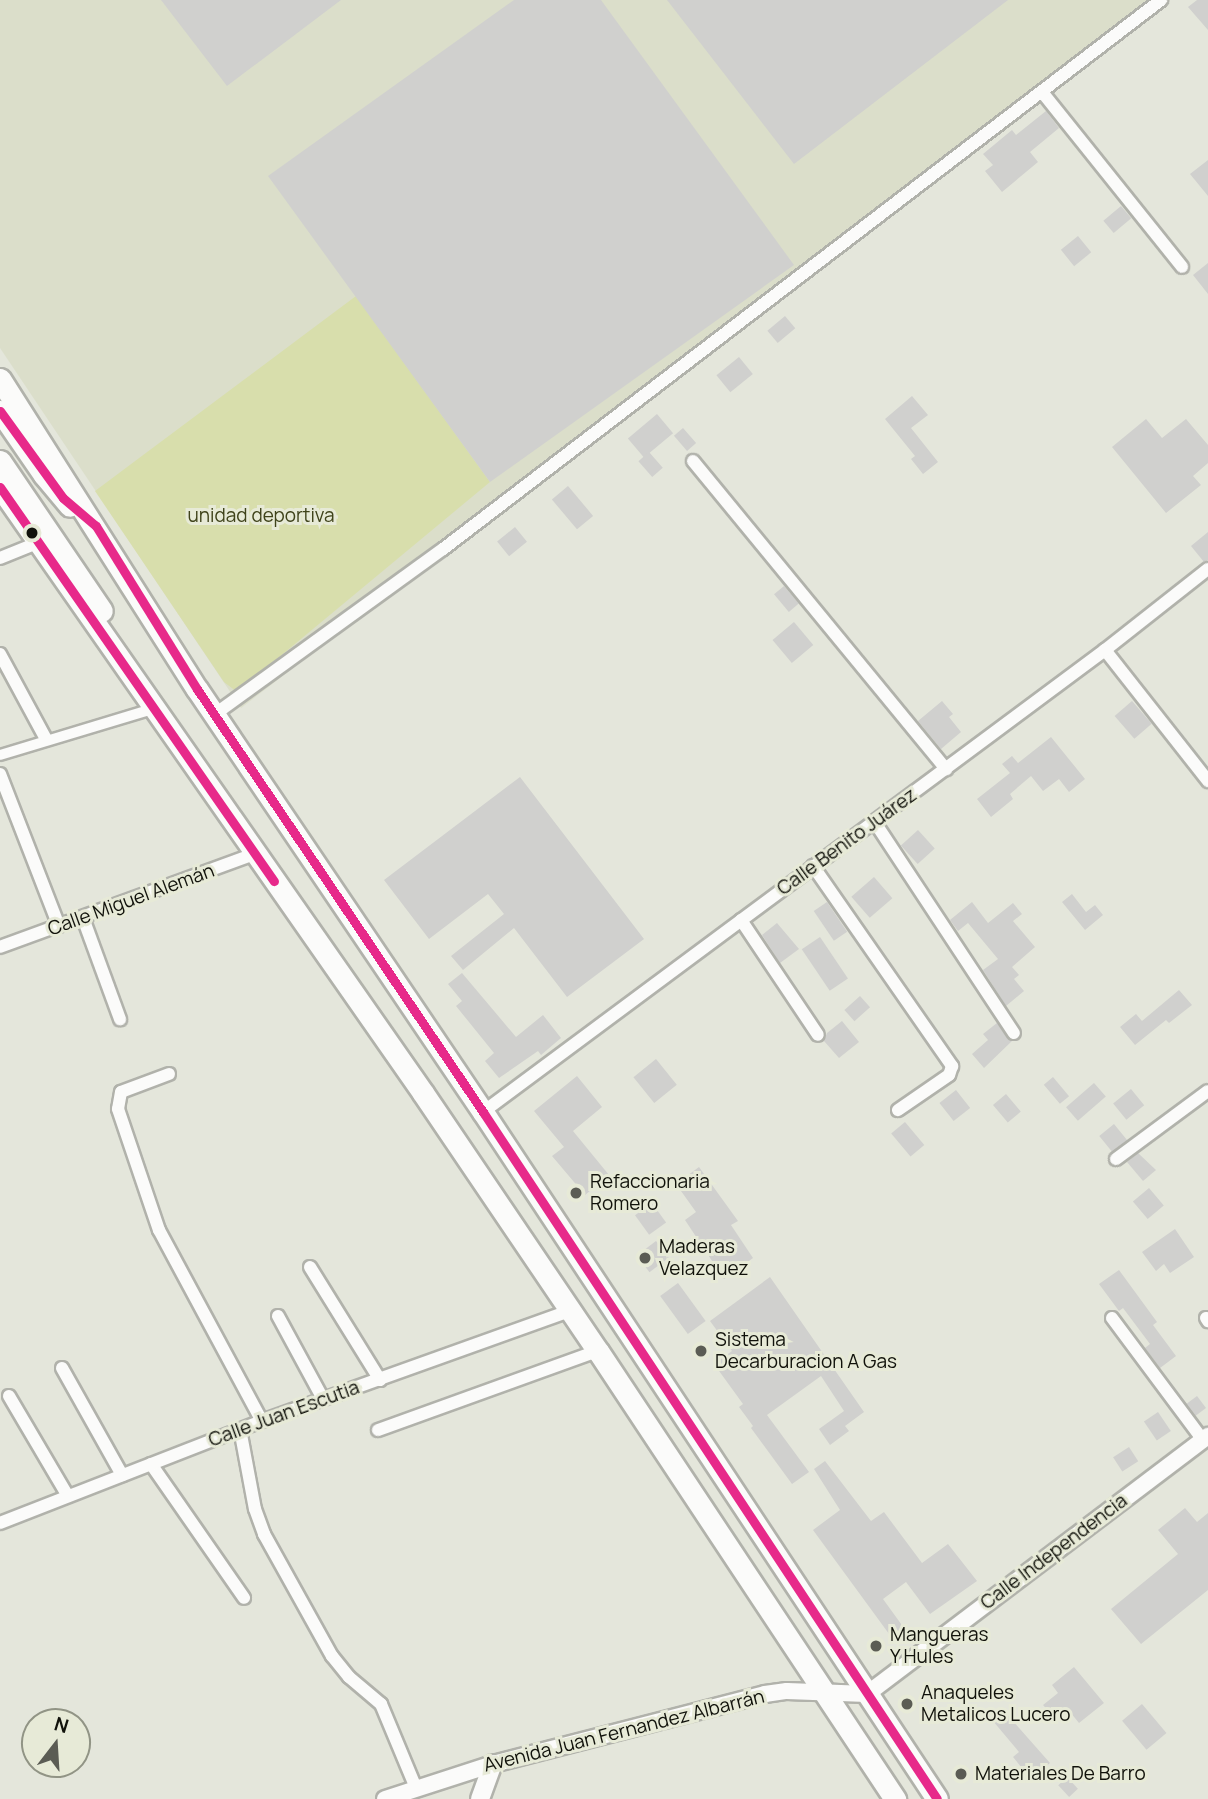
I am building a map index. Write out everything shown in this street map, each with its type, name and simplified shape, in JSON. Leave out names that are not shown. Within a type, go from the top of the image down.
[{"type":"main road","points":[[0,379],[96,526],[146,611],[483,1112],[937,1799]]},
{"type":"main road","points":[[0,411],[44,475],[73,509],[96,526]]},
{"type":"main road","points":[[0,461],[246,822],[261,859]]},
{"type":"main road","points":[[0,487],[152,709],[261,859],[598,1351],[895,1799]]},
{"type":"main road","points":[[480,1799],[493,1764]]},
{"type":"street","points":[[215,714],[443,549],[1161,0]]},
{"type":"street","points":[[1042,92],[1182,267]]},
{"type":"street","points":[[693,461],[946,769]]},
{"type":"street","points":[[0,558],[37,543]]},
{"type":"street","name":"Calle Benito Juárez","points":[[483,1112],[1105,650],[1208,569]]},
{"type":"street","points":[[1105,650],[1208,781]]},
{"type":"street","points":[[0,654],[46,739]]},
{"type":"street","points":[[0,755],[152,709]]},
{"type":"street","points":[[0,774],[59,926]]},
{"type":"street","points":[[874,821],[1014,1033]]},
{"type":"street","name":"Calle Miguel Alemán","points":[[0,947],[261,859]]},
{"type":"street","points":[[813,866],[950,1059],[952,1066],[949,1075],[898,1111]]},
{"type":"street","points":[[83,918],[120,1019]]},
{"type":"street","points":[[741,920],[818,1035]]},
{"type":"street","points":[[169,1074],[121,1092],[118,1109],[159,1230],[262,1421]]},
{"type":"street","points":[[1116,1159],[1208,1091]]},
{"type":"street","points":[[310,1267],[380,1380]]},
{"type":"street","name":"Calle Juan Escutia","points":[[0,1523],[240,1429],[570,1311]]},
{"type":"street","points":[[278,1316],[323,1399]]},
{"type":"street","points":[[1112,1318],[1206,1438]]},
{"type":"street","points":[[377,1430],[598,1351]]},
{"type":"street","points":[[62,1368],[122,1475]]},
{"type":"street","points":[[9,1396],[68,1496]]},
{"type":"street","points":[[240,1429],[255,1509],[264,1534],[332,1656],[349,1676],[381,1704],[416,1788]]},
{"type":"street","name":"Calle Independencia","points":[[867,1694],[1206,1438]]},
{"type":"street","points":[[151,1464],[244,1598]]},
{"type":"street","name":"Avenida Juan Fernandez Albarrán","points":[[385,1799],[493,1764],[765,1694],[787,1691],[867,1694]]},
{"type":"shaded area","points":[[0,0],[1160,0],[241,708],[0,348]]},
{"type":"green space","name":"unidad deportiva","points":[[356,296],[490,482],[237,692],[224,682],[95,491]]},
{"type":"building","points":[[161,0],[341,0],[227,86]]},
{"type":"building","points":[[514,0],[601,0],[794,265],[490,482],[268,176]]},
{"type":"building","points":[[667,0],[1008,0],[794,164]]},
{"type":"building","points":[[1197,0],[1208,0],[1208,30],[1188,7]]},
{"type":"building","points":[[1046,111],[1059,128],[1030,152],[1038,162],[1002,192],[985,171],[993,165],[983,154],[1012,130],[1016,135]]},
{"type":"building","points":[[1208,160],[1208,196],[1190,174]]},
{"type":"building","points":[[1121,206],[1131,218],[1114,233],[1103,221]]},
{"type":"building","points":[[1078,236],[1091,252],[1074,266],[1061,250]]},
{"type":"building","points":[[1208,263],[1208,294],[1193,275]]},
{"type":"building","points":[[785,316],[795,328],[778,343],[767,331]]},
{"type":"building","points":[[739,357],[753,374],[730,392],[716,375]]},
{"type":"building","points":[[912,396],[928,415],[911,428],[938,462],[923,474],[911,459],[915,456],[885,419]]},
{"type":"building","points":[[657,414],[673,433],[644,458],[628,438]]},
{"type":"building","points":[[1146,419],[1162,438],[1186,419],[1208,445],[1208,463],[1193,476],[1201,485],[1166,513],[1112,447]]},
{"type":"building","points":[[683,428],[696,443],[687,451],[674,436]]},
{"type":"building","points":[[649,452],[663,468],[652,477],[638,461]]},
{"type":"building","points":[[568,486],[593,516],[577,529],[552,499]]},
{"type":"building","points":[[515,527],[527,542],[509,556],[497,541]]},
{"type":"building","points":[[1208,532],[1208,560],[1204,562],[1191,546]]},
{"type":"building","points":[[784,586],[799,604],[789,612],[774,594]]},
{"type":"building","points":[[794,622],[813,645],[792,663],[773,640]]},
{"type":"building","points":[[942,701],[953,714],[949,717],[961,732],[941,749],[918,721]]},
{"type":"building","points":[[1132,701],[1152,724],[1134,739],[1115,716]]},
{"type":"building","points":[[1051,737],[1085,779],[1069,792],[1059,779],[1043,791],[1031,776],[1010,794],[1013,799],[991,817],[977,799],[1010,773],[1002,764],[1012,756],[1018,763]]},
{"type":"building","points":[[520,777],[644,939],[567,997],[514,928],[463,970],[451,956],[504,914],[488,894],[429,939],[384,880]]},
{"type":"building","points":[[918,830],[935,849],[918,864],[901,845]]},
{"type":"building","points":[[874,877],[892,898],[870,918],[851,897]]},
{"type":"building","points":[[1072,894],[1086,912],[1095,905],[1103,915],[1085,930],[1062,902]]},
{"type":"building","points":[[827,902],[847,932],[834,941],[814,911]]},
{"type":"building","points":[[972,902],[988,923],[1013,903],[1022,914],[1013,921],[1035,947],[1012,967],[1019,975],[1014,979],[1024,991],[1006,1006],[983,970],[998,959],[968,923],[958,931],[950,920]]},
{"type":"building","points":[[777,923],[799,949],[780,963],[762,935]]},
{"type":"building","points":[[820,937],[848,978],[830,991],[802,949]]},
{"type":"building","points":[[462,973],[516,1037],[543,1015],[561,1038],[541,1055],[538,1051],[499,1078],[485,1061],[494,1053],[456,1006],[462,1001],[448,984]]},
{"type":"building","points":[[1179,990],[1192,1005],[1169,1023],[1166,1020],[1135,1045],[1120,1027],[1136,1014],[1142,1021]]},
{"type":"building","points":[[860,996],[870,1007],[854,1021],[844,1010]]},
{"type":"building","points":[[842,1021],[859,1042],[839,1058],[824,1041],[827,1033]]},
{"type":"building","points":[[997,1023],[1012,1041],[984,1068],[972,1054],[988,1040],[983,1034]]},
{"type":"building","points":[[656,1059],[677,1085],[654,1103],[633,1077]]},
{"type":"building","points":[[577,1076],[602,1107],[573,1131],[609,1175],[585,1195],[552,1156],[564,1147],[534,1111]]},
{"type":"building","points":[[1053,1077],[1069,1096],[1060,1104],[1044,1085]]},
{"type":"building","points":[[1094,1083],[1106,1097],[1078,1121],[1066,1107]]},
{"type":"building","points":[[1131,1089],[1144,1105],[1126,1120],[1113,1103]]},
{"type":"building","points":[[956,1090],[970,1108],[954,1121],[939,1103]]},
{"type":"building","points":[[1006,1094],[1021,1112],[1008,1123],[993,1105]]},
{"type":"building","points":[[905,1122],[924,1145],[910,1157],[891,1134]]},
{"type":"building","points":[[1114,1124],[1127,1140],[1112,1152],[1099,1136]]},
{"type":"building","points":[[1138,1153],[1156,1170],[1143,1181],[1127,1162]]},
{"type":"building","points":[[699,1167],[738,1221],[731,1225],[753,1258],[724,1279],[685,1220],[696,1212],[676,1184]]},
{"type":"building","points":[[1149,1188],[1164,1206],[1148,1219],[1133,1201]]},
{"type":"building","points":[[652,1203],[666,1222],[649,1235],[635,1215]]},
{"type":"building","points":[[1175,1229],[1194,1257],[1170,1273],[1164,1264],[1156,1271],[1142,1252]]},
{"type":"building","points":[[656,1241],[669,1258],[649,1272],[637,1255]]},
{"type":"building","points":[[1119,1270],[1157,1322],[1153,1325],[1176,1356],[1160,1368],[1145,1348],[1150,1344],[1123,1308],[1119,1311],[1099,1284]]},
{"type":"building","points":[[770,1277],[864,1412],[845,1426],[849,1431],[830,1445],[819,1429],[844,1411],[821,1376],[767,1415],[809,1472],[792,1484],[751,1428],[753,1426],[739,1407],[743,1404],[714,1364],[732,1351],[710,1321]]},
{"type":"building","points":[[678,1283],[706,1321],[688,1334],[660,1296]]},
{"type":"building","points":[[1197,1396],[1206,1408],[1196,1416],[1187,1404]]},
{"type":"building","points":[[1158,1412],[1171,1431],[1157,1441],[1144,1422]]},
{"type":"building","points":[[1129,1447],[1138,1461],[1122,1472],[1113,1457]]},
{"type":"building","points":[[825,1461],[871,1521],[884,1512],[922,1563],[948,1544],[977,1581],[930,1614],[906,1582],[883,1599],[904,1628],[892,1638],[813,1530],[840,1510],[814,1469]]},
{"type":"building","points":[[1185,1508],[1197,1522],[1208,1513],[1208,1590],[1141,1644],[1111,1609],[1178,1554],[1158,1530]]},
{"type":"building","points":[[1074,1667],[1104,1703],[1079,1723],[1066,1707],[1054,1717],[1043,1705],[1058,1693],[1052,1685]]},
{"type":"building","points":[[1142,1704],[1166,1733],[1147,1750],[1122,1721]]},
{"type":"building","points":[[1005,1712],[1050,1763],[1031,1779],[1013,1757],[1019,1752],[993,1721]]},
{"type":"building","points":[[1067,1777],[1078,1789],[1069,1797],[1058,1785]]},
{"type":"transit line","points":[[0,411],[63,498],[96,526],[197,689],[483,1112],[937,1799]]},
{"type":"transit line","points":[[0,487],[274,881]]},
{"type":"place","name":"Refaccionaria Romero","points":[[576,1193]]},
{"type":"place","name":"Maderas Velazquez","points":[[645,1258]]},
{"type":"place","name":"Sistema Decarburacion A Gas","points":[[701,1351]]},
{"type":"place","name":"Mangueras Y Hules","points":[[876,1646]]},
{"type":"place","name":"Anaqueles Metalicos Lucero","points":[[907,1704]]},
{"type":"place","name":"Materiales De Barro","points":[[961,1774]]}]
